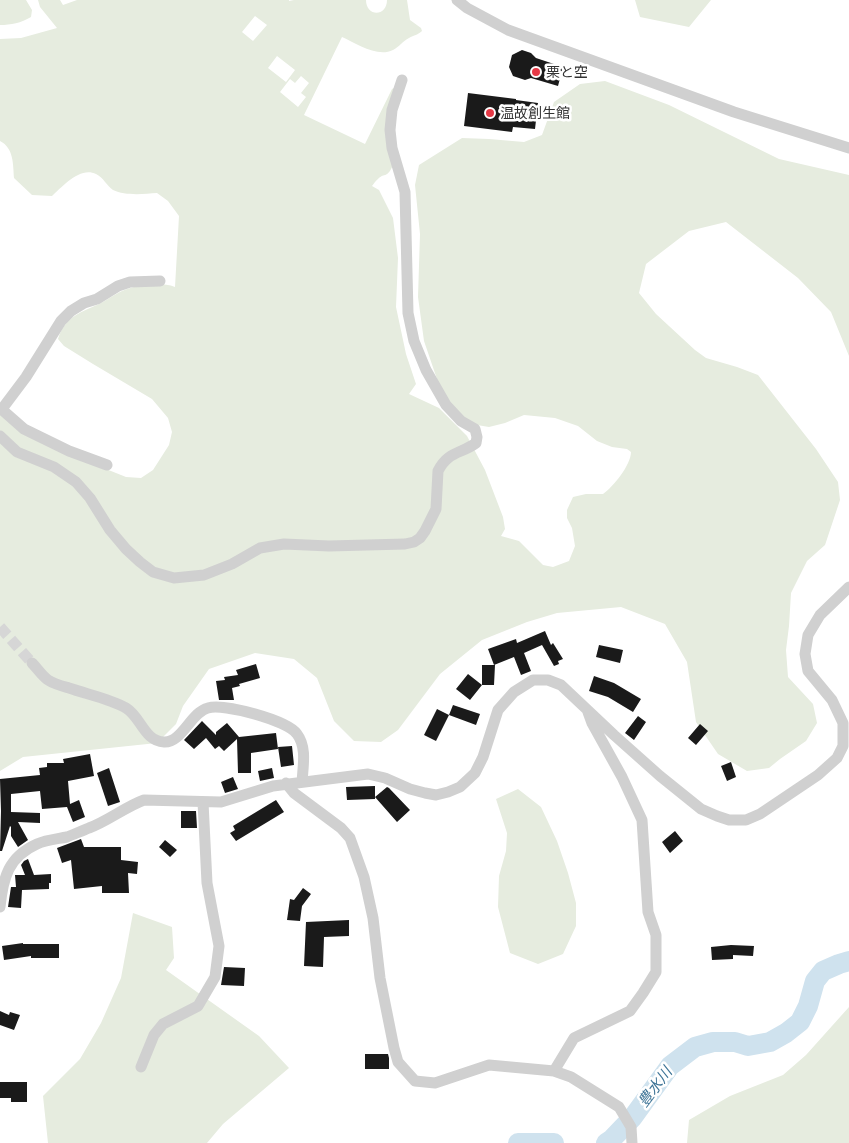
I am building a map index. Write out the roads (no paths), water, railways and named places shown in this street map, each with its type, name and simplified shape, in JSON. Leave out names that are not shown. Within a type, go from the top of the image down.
[{"type":"street","points":[[457,0],[466,8],[508,30],[734,112],[849,148]]},
{"type":"street","points":[[0,436],[17,452],[54,467],[76,482],[90,498],[110,530],[126,549],[153,572],[174,578],[204,575],[232,564],[260,548],[284,544],[329,546],[405,544],[420,538],[436,509],[438,471],[445,460],[471,447],[476,443],[477,438],[475,428],[461,422],[446,405],[426,370],[414,341],[408,313],[405,192],[392,148],[390,130],[392,110],[402,80]]},
{"type":"street","points":[[107,464],[69,450],[24,429],[1,408],[26,377],[61,321],[71,311],[118,286],[130,282],[160,281]]},
{"type":"street","points":[[0,907],[2,886],[6,873],[18,856],[38,844],[91,828],[144,800],[221,802],[286,783],[368,774],[385,778],[425,793],[448,792],[460,787],[475,772],[483,757],[498,710],[514,692],[532,680],[548,680],[561,686],[647,764],[701,808],[729,820],[746,820],[760,814],[818,775],[837,758],[843,746],[843,723],[832,700],[808,670],[805,654],[808,635],[820,615],[849,587]]},
{"type":"street","points":[[32,663],[47,680],[121,705],[132,712],[149,736],[156,740],[170,742],[178,736],[199,712],[220,706],[236,709],[283,724],[296,732],[302,743],[304,758],[302,782]]},
{"type":"street","points":[[554,1071],[574,1038],[630,1011],[644,993],[656,972],[656,936],[648,912],[642,820],[622,777],[592,723],[588,710]]},
{"type":"street","points":[[286,783],[294,793],[341,828],[350,838],[364,877],[373,918],[380,978],[394,1048],[398,1062],[416,1081],[435,1083],[489,1065],[554,1071],[571,1077],[619,1107],[631,1127],[632,1143]]},
{"type":"street","points":[[142,1067],[154,1035],[162,1024],[198,1006],[215,977],[219,946],[207,883],[203,802]]},
{"type":"waterway","name":"豊水川","points":[[606,1143],[633,1117],[670,1066],[695,1047],[713,1042],[735,1042],[748,1046],[770,1042],[800,1022],[808,1006],[815,981],[823,971],[849,961]]},
{"type":"waterway","name":"豊水川","points":[[518,1143],[554,1143]]},
{"type":"tunnel","points":[[0,627],[32,663]]},
{"type":"place","name":"栗と空","points":[[536,72]]},
{"type":"place","name":"温故創生館","points":[[490,113]]}]
